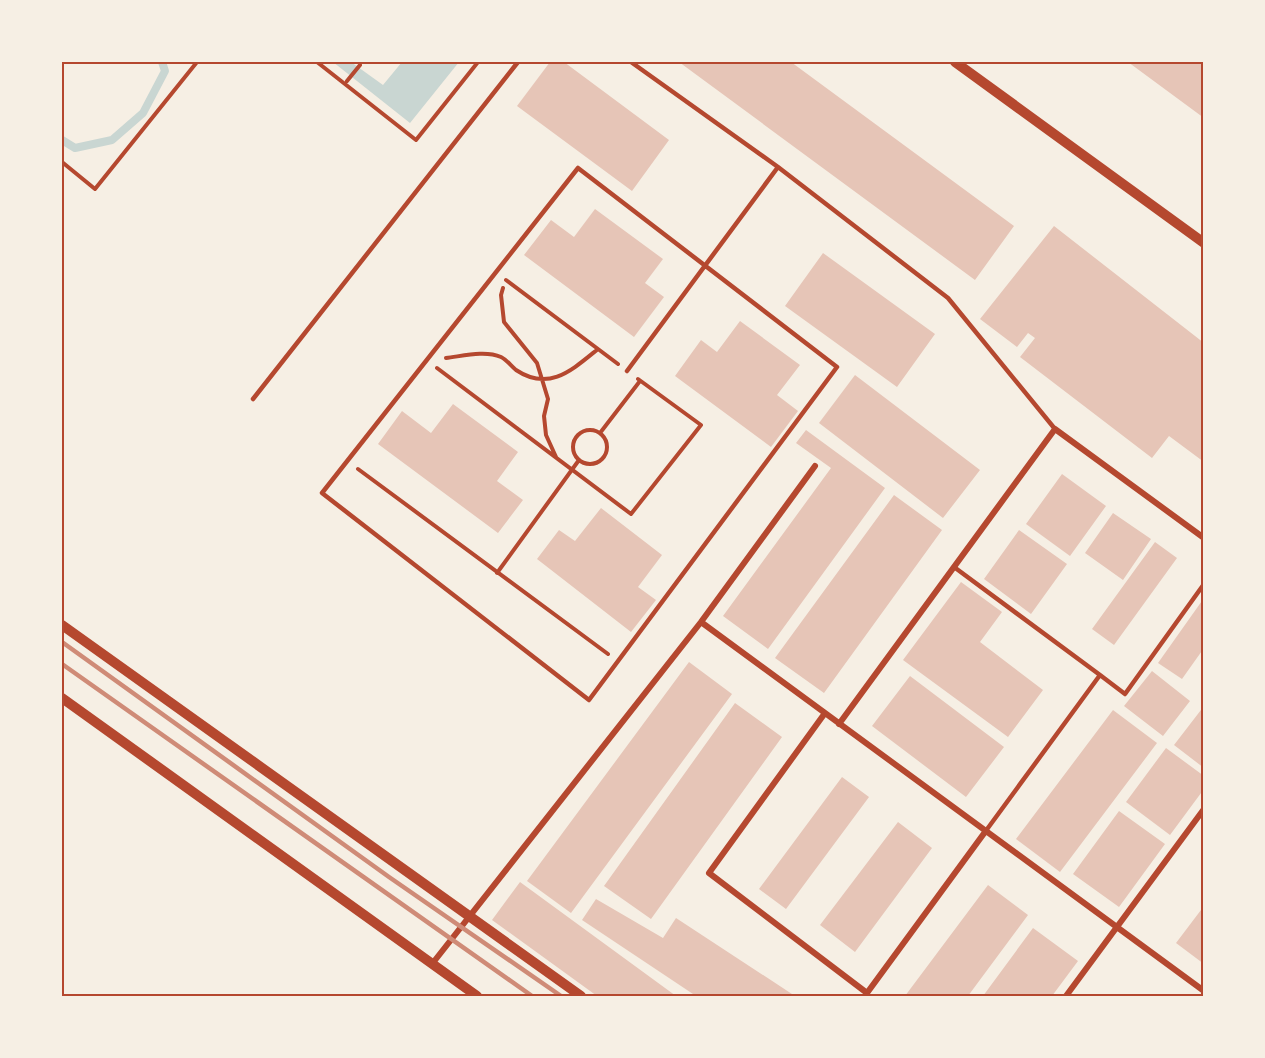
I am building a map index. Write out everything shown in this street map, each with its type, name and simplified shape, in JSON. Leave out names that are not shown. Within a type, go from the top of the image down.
[{"type":"street","points":[[955,62],[1203,243]]},
{"type":"street","points":[[839,724],[1055,429],[1203,537]]},
{"type":"street","points":[[432,964],[701,622],[815,466]]},
{"type":"street","points":[[701,622],[1203,991]]},
{"type":"street","points":[[62,625],[581,996]]},
{"type":"street","points":[[62,698],[477,996]]},
{"type":"street","points":[[825,713],[709,873],[867,993],[985,832]]},
{"type":"street","points":[[1066,996],[1203,809]]},
{"type":"lane","points":[[254,399],[518,62]]},
{"type":"lane","points":[[632,62],[778,167],[948,298],[1055,429]]},
{"type":"lane","points":[[627,371],[778,167]]},
{"type":"lane","points":[[578,168],[706,264],[837,367],[590,700],[322,493],[578,168]]},
{"type":"lane","points":[[954,567],[1125,694],[1203,584]]},
{"type":"lane","points":[[985,832],[1100,675]]},
{"type":"path","points":[[62,162],[95,189],[196,62]]},
{"type":"path","points":[[317,62],[416,140],[478,62]]},
{"type":"path","points":[[347,81],[360,66]]},
{"type":"path","points":[[427,360],[631,514],[701,425],[496,273]]},
{"type":"path","points":[[505,280],[501,295],[504,322],[537,363],[548,399],[544,416],[546,435],[556,457]]},
{"type":"path","points":[[427,360],[486,354],[503,358],[515,369],[542,381],[561,376],[598,349]]},
{"type":"path","points":[[600,433],[640,380]]},
{"type":"path","points":[[588,430],[600,433],[606,440],[604,456],[590,464],[579,460],[573,450],[578,434],[588,430]]},
{"type":"path","points":[[497,573],[579,460]]},
{"type":"path","points":[[348,461],[618,662]]},
{"type":"shaded area","points":[[333,62],[351,62],[383,85],[402,62],[459,62],[410,123]]},
{"type":"building","points":[[550,62],[564,62],[669,140],[632,191],[517,106]]},
{"type":"building","points":[[679,62],[791,62],[1014,226],[975,280]]},
{"type":"building","points":[[1128,62],[1204,62],[1204,118]]},
{"type":"building","points":[[595,209],[663,259],[645,283],[664,297],[634,337],[524,255],[551,220],[574,237]]},
{"type":"building","points":[[1054,226],[1204,343],[1204,462],[1169,436],[1152,458],[1020,357],[1035,338],[1028,333],[1017,347],[980,319]]},
{"type":"building","points":[[823,253],[935,334],[897,387],[785,306]]},
{"type":"building","points":[[740,321],[800,365],[777,395],[798,411],[771,447],[675,376],[701,340],[717,352]]},
{"type":"building","points":[[855,375],[980,470],[943,518],[819,423]]},
{"type":"building","points":[[453,404],[518,452],[497,481],[523,500],[498,533],[378,444],[402,411],[431,433]]},
{"type":"building","points":[[806,430],[885,488],[768,649],[723,616],[831,468],[796,443]]},
{"type":"building","points":[[1062,474],[1106,506],[1070,556],[1026,524]]},
{"type":"building","points":[[894,495],[942,530],[824,693],[775,658]]},
{"type":"building","points":[[601,508],[662,555],[638,587],[656,600],[631,632],[537,559],[559,530],[575,541]]},
{"type":"building","points":[[1113,513],[1151,539],[1123,580],[1085,553]]},
{"type":"building","points":[[1019,530],[1067,564],[1031,614],[984,579]]},
{"type":"building","points":[[1155,542],[1177,558],[1114,645],[1092,629]]},
{"type":"building","points":[[961,582],[1002,612],[980,642],[1043,690],[1008,737],[903,660]]},
{"type":"building","points":[[1204,598],[1204,648],[1182,679],[1158,663]]},
{"type":"building","points":[[689,662],[732,694],[571,913],[527,881]]},
{"type":"building","points":[[1152,671],[1190,701],[1163,736],[1124,706]]},
{"type":"building","points":[[910,676],[1004,747],[966,797],[872,726]]},
{"type":"building","points":[[735,703],[782,737],[651,919],[604,886]]},
{"type":"building","points":[[1204,706],[1204,768],[1174,745]]},
{"type":"building","points":[[1113,710],[1157,743],[1060,872],[1016,839]]},
{"type":"building","points":[[1166,748],[1204,776],[1204,789],[1170,835],[1126,802]]},
{"type":"building","points":[[842,777],[869,797],[786,909],[759,889]]},
{"type":"building","points":[[1119,811],[1165,844],[1119,907],[1073,874]]},
{"type":"building","points":[[898,822],[932,848],[855,952],[820,925]]},
{"type":"building","points":[[520,882],[676,996],[597,996],[492,920]]},
{"type":"building","points":[[988,885],[1028,915],[968,996],[905,996]]},
{"type":"building","points":[[596,899],[663,938],[676,918],[795,996],[696,996],[582,920]]},
{"type":"building","points":[[1204,906],[1204,964],[1176,943]]},
{"type":"building","points":[[1033,928],[1078,961],[1052,996],[983,996]]},
{"type":"waterway","points":[[62,140],[75,148],[112,140],[143,113],[165,71],[162,62]]},
{"type":"railway","points":[[62,642],[389,877],[561,996]]},
{"type":"railway","points":[[62,664],[532,996]]}]
